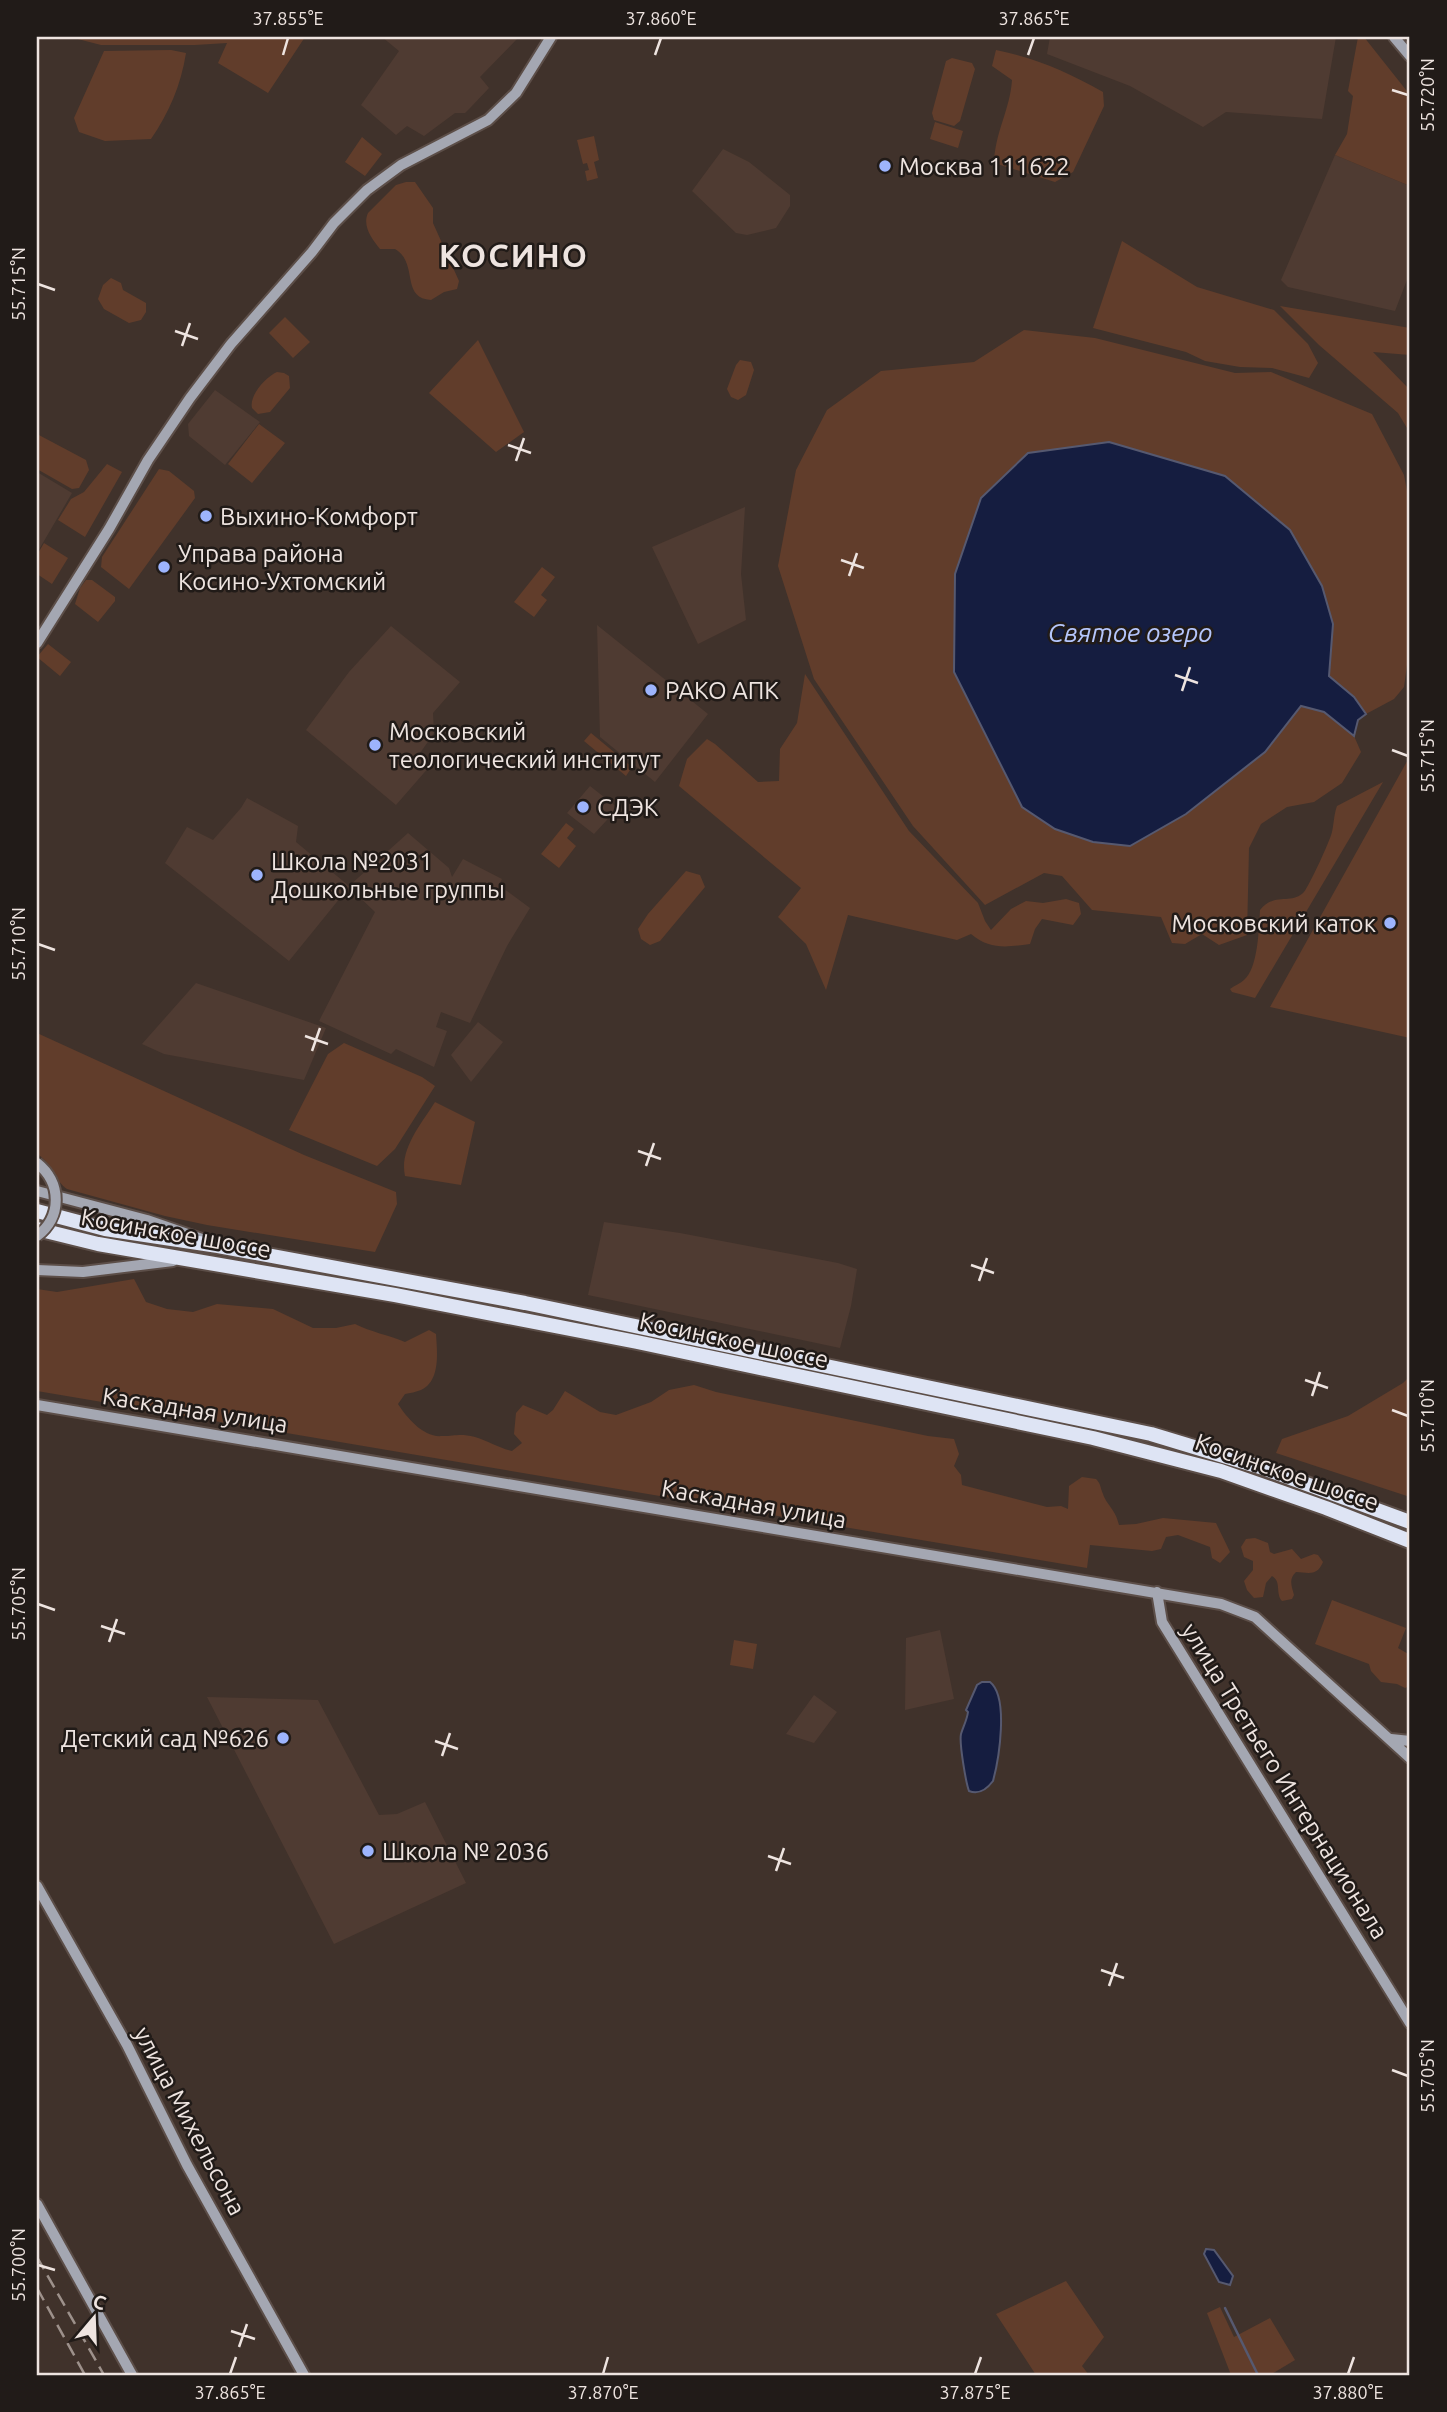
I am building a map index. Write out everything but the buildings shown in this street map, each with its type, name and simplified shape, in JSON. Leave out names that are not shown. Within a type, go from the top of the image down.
[{"type":"highway","name":"Косинское шоссе","points":[[37,1211],[105,1229],[252,1252],[525,1303],[1151,1434],[1260,1467],[1410,1522]]},
{"type":"highway","name":"Косинское шоссе","points":[[37,1229],[98,1244],[395,1295],[626,1340],[1144,1450],[1262,1485],[1410,1541]]},
{"type":"street","points":[[37,643],[105,535],[148,460],[194,392],[231,344],[334,223],[367,190],[401,165],[488,120],[516,93],[551,37]]},
{"type":"street","points":[[1394,37],[1410,56]]},
{"type":"street","points":[[1401,37],[1410,47]]},
{"type":"street","points":[[37,1163],[54,1185],[56,1206],[50,1223],[37,1237]]},
{"type":"street","points":[[37,1191],[147,1220],[252,1252]]},
{"type":"street","points":[[37,1270],[83,1272],[148,1262],[204,1261]]},
{"type":"street","name":"Каскадная улица","points":[[37,1405],[1220,1604],[1255,1617],[1409,1756]]},
{"type":"street","name":"улица Третьего Интернационала","points":[[1157,1592],[1162,1622],[1410,2023]]},
{"type":"street","points":[[1388,1738],[1410,1741]]},
{"type":"street","name":"улица Михельсона","points":[[37,1886],[127,2045],[187,2165],[304,2375]]},
{"type":"street","points":[[37,2204],[132,2375]]},
{"type":"shaded area","points":[[70,37],[305,37],[268,93],[218,63],[227,43],[101,45]]},
{"type":"shaded area","points":[[382,37],[519,37],[480,77],[489,88],[471,107],[465,113],[455,113],[424,136],[407,126],[396,135],[361,105],[399,51]]},
{"type":"shaded area","points":[[1050,37],[1336,37],[1322,119],[1226,112],[1203,127],[1130,86],[1047,54]]},
{"type":"shaded area","points":[[1358,37],[1364,37],[1410,95],[1410,186],[1335,155],[1347,134],[1353,96],[1348,91]]},
{"type":"shaded area","points":[[171,50],[186,53],[184,65],[173,98],[151,139],[105,141],[79,132],[74,118],[104,51]]},
{"type":"shaded area","points":[[996,50],[1051,67],[1103,92],[1104,106],[1073,172],[1055,182],[994,163],[1012,80],[992,66]]},
{"type":"shaded area","points":[[952,58],[972,63],[975,69],[960,121],[954,126],[934,120],[932,113],[946,61]]},
{"type":"shaded area","points":[[935,122],[963,131],[958,148],[930,139]]},
{"type":"shaded area","points":[[594,136],[599,160],[594,162],[598,178],[587,181],[585,171],[589,170],[587,163],[583,164],[577,140]]},
{"type":"shaded area","points":[[362,137],[382,154],[365,176],[345,162]]},
{"type":"shaded area","points":[[723,149],[749,162],[790,195],[790,206],[776,228],[747,235],[736,233],[692,191]]},
{"type":"shaded area","points":[[1335,155],[1410,186],[1410,272],[1395,311],[1288,287],[1281,280]]},
{"type":"shaded area","points":[[415,182],[433,208],[433,223],[459,281],[457,289],[444,292],[431,300],[416,293],[402,255],[395,249],[380,249],[371,237],[366,223],[368,213],[396,185]]},
{"type":"shaded area","points":[[1122,241],[1197,287],[1274,310],[1308,344],[1318,363],[1309,378],[1272,368],[1240,367],[1205,361],[1186,352],[1093,328]]},
{"type":"shaded area","points":[[111,278],[121,283],[123,290],[146,303],[146,312],[141,320],[129,323],[104,309],[98,299],[103,285]]},
{"type":"shaded area","points":[[1280,306],[1410,328],[1410,355],[1373,352],[1410,390],[1410,433],[1398,413],[1319,345]]},
{"type":"shaded area","points":[[285,317],[310,342],[293,358],[269,333]]},
{"type":"shaded area","points":[[1024,330],[1095,338],[1235,373],[1271,372],[1372,414],[1404,475],[1410,507],[1410,643],[1404,687],[1394,699],[1366,714],[1354,697],[1329,676],[1333,624],[1225,476],[1109,442],[1028,453],[954,672],[1022,807],[1055,829],[1093,842],[1130,845],[1186,814],[1265,752],[1301,705],[1324,712],[1354,736],[1361,752],[1342,783],[1314,802],[1287,807],[1261,824],[1249,848],[1247,935],[1219,945],[1202,934],[1185,944],[1172,943],[1161,917],[1092,910],[1062,876],[1044,873],[985,905],[913,826],[814,679],[778,566],[796,470],[827,410],[881,371],[974,362]]},
{"type":"shaded area","points":[[478,340],[524,432],[496,452],[429,393]]},
{"type":"shaded area","points":[[740,360],[751,362],[754,370],[746,395],[738,400],[731,397],[727,389]]},
{"type":"shaded area","points":[[277,372],[289,376],[290,388],[270,412],[258,414],[252,408],[253,398],[263,382]]},
{"type":"shaded area","points":[[215,390],[260,422],[225,465],[189,436],[188,424]]},
{"type":"shaded area","points":[[259,424],[285,443],[252,483],[228,464]]},
{"type":"shaded area","points":[[37,434],[86,460],[89,470],[79,488],[72,489],[37,469]]},
{"type":"shaded area","points":[[107,464],[122,472],[85,537],[58,520],[71,499],[84,492]]},
{"type":"shaded area","points":[[159,469],[169,471],[194,491],[195,498],[129,589],[101,567],[102,557]]},
{"type":"shaded area","points":[[37,472],[72,493],[37,553]]},
{"type":"shaded area","points":[[745,507],[741,574],[746,620],[698,644],[652,547]]},
{"type":"shaded area","points":[[44,543],[68,558],[52,584],[37,574],[37,555]]},
{"type":"shaded area","points":[[542,567],[555,577],[541,595],[547,600],[534,617],[514,602]]},
{"type":"shaded area","points":[[86,580],[92,580],[115,597],[115,601],[98,622],[75,604],[80,588]]},
{"type":"shaded area","points":[[597,625],[708,714],[655,782],[600,737]]},
{"type":"shaded area","name":"Московский теологический институт","points":[[391,626],[460,682],[433,713],[434,733],[418,756],[430,766],[396,805],[306,730],[349,672]]},
{"type":"shaded area","points":[[48,644],[71,662],[60,676],[37,657]]},
{"type":"shaded area","points":[[805,674],[909,831],[978,903],[991,930],[1011,909],[1026,901],[1043,903],[1066,899],[1079,903],[1081,914],[1073,925],[1042,919],[1030,944],[999,946],[985,943],[971,934],[957,940],[848,915],[826,990],[806,944],[778,917],[801,888],[679,786],[687,759],[707,739],[758,782],[779,781],[780,749],[797,723]]},
{"type":"shaded area","points":[[591,733],[632,767],[626,776],[584,741]]},
{"type":"shaded area","points":[[1410,756],[1410,1038],[1270,1007]]},
{"type":"shaded area","points":[[1383,782],[1255,998],[1232,992],[1230,989],[1249,975],[1252,967],[1257,948],[1260,910],[1271,901],[1294,898],[1304,892],[1330,837],[1337,806]]},
{"type":"shaded area","points":[[590,786],[618,808],[594,834],[567,813]]},
{"type":"shaded area","points":[[247,798],[298,826],[296,842],[349,886],[408,833],[449,868],[452,877],[463,859],[502,879],[499,885],[530,908],[507,946],[470,1023],[441,1012],[436,1027],[447,1031],[434,1067],[396,1049],[391,1054],[319,1021],[375,912],[349,887],[289,961],[165,863],[187,827],[213,840]]},
{"type":"shaded area","points":[[566,823],[574,829],[567,838],[576,846],[559,868],[541,854]]},
{"type":"shaded area","points":[[686,871],[700,875],[705,887],[660,941],[650,945],[641,939],[638,929]]},
{"type":"shaded area","points":[[196,983],[326,1028],[304,1080],[164,1054],[142,1044]]},
{"type":"shaded area","points":[[478,1022],[503,1042],[471,1082],[451,1055]]},
{"type":"shaded area","points":[[37,1033],[304,1155],[396,1192],[397,1204],[375,1252],[207,1225],[67,1189],[37,1154]]},
{"type":"shaded area","points":[[344,1043],[422,1077],[435,1086],[395,1149],[377,1166],[289,1130],[328,1054]]},
{"type":"shaded area","points":[[435,1102],[475,1122],[461,1185],[405,1176],[408,1146]]},
{"type":"shaded area","points":[[604,1222],[680,1233],[857,1269],[840,1348],[588,1295]]},
{"type":"shaded area","points":[[134,1279],[146,1302],[167,1309],[193,1312],[217,1304],[273,1309],[313,1328],[336,1328],[355,1324],[405,1342],[429,1330],[436,1334],[435,1373],[427,1386],[405,1394],[398,1404],[417,1426],[435,1436],[470,1436],[512,1451],[522,1443],[514,1434],[516,1413],[523,1405],[547,1415],[565,1391],[600,1412],[616,1415],[651,1402],[669,1390],[694,1385],[716,1392],[954,1439],[959,1454],[954,1466],[961,1475],[962,1485],[1047,1507],[1061,1506],[1068,1509],[1069,1486],[1082,1477],[1096,1479],[1119,1525],[1163,1518],[1216,1523],[1230,1552],[1220,1563],[1212,1558],[1210,1547],[1178,1535],[1166,1537],[1161,1549],[1152,1551],[1090,1545],[1087,1568],[37,1391],[37,1289],[57,1292]]},
{"type":"shaded area","points":[[1410,1376],[1410,1497],[1276,1453],[1282,1439],[1348,1416]]},
{"type":"shaded area","points":[[1255,1538],[1268,1543],[1270,1552],[1274,1554],[1292,1549],[1301,1559],[1314,1554],[1323,1562],[1316,1572],[1296,1572],[1291,1580],[1294,1595],[1292,1599],[1282,1601],[1277,1581],[1272,1576],[1266,1583],[1263,1597],[1254,1598],[1244,1581],[1253,1570],[1253,1561],[1244,1557],[1241,1547],[1246,1539]]},
{"type":"shaded area","points":[[1332,1600],[1406,1628],[1398,1648],[1410,1655],[1410,1686],[1405,1688],[1381,1682],[1371,1671],[1369,1664],[1315,1644]]},
{"type":"shaded area","points":[[940,1630],[954,1699],[905,1710],[906,1638]]},
{"type":"shaded area","points":[[734,1640],[757,1644],[753,1669],[730,1665]]},
{"type":"shaded area","points":[[814,1695],[837,1712],[814,1743],[786,1734]]},
{"type":"shaded area","name":"Школа № 2036","points":[[207,1697],[318,1700],[379,1815],[397,1814],[425,1802],[466,1883],[334,1944]]},
{"type":"shaded area","points":[[1066,2281],[1104,2337],[1082,2366],[1089,2375],[1036,2375],[996,2314]]},
{"type":"shaded area","points":[[1220,2307],[1234,2337],[1270,2318],[1295,2360],[1270,2375],[1231,2375],[1207,2313]]},
{"type":"water","name":"Святое озеро","points":[[1109,442],[1225,476],[1290,530],[1322,586],[1333,624],[1329,676],[1354,697],[1366,714],[1358,720],[1354,736],[1324,712],[1301,706],[1265,752],[1186,814],[1130,846],[1093,842],[1055,829],[1022,807],[954,672],[955,574],[981,498],[1028,453]]},
{"type":"water","points":[[990,1682],[996,1690],[1001,1714],[1000,1744],[993,1781],[982,1791],[973,1792],[969,1791],[966,1780],[961,1734],[968,1712],[966,1710],[977,1685]]},
{"type":"water","points":[[1206,2249],[1214,2250],[1233,2276],[1230,2285],[1219,2282],[1204,2254]]},
{"type":"waterway","points":[[1225,2308],[1258,2375]]},
{"type":"railway","points":[[37,2257],[104,2375]]},
{"type":"railway","points":[[37,2288],[85,2375]]},
{"type":"place","name":"Москва 111622","points":[[885,166]]},
{"type":"place","name":"Выхино-Комфорт","points":[[206,516]]},
{"type":"place","name":"Управа района Косино-Ухтомский","points":[[164,567]]},
{"type":"place","name":"РАКО АПК","points":[[651,690]]},
{"type":"place","name":"Московский теологический институт","points":[[375,745]]},
{"type":"place","name":"СДЭК","points":[[583,807]]},
{"type":"place","name":"Школа №2031 Дошкольные группы","points":[[257,875]]},
{"type":"place","name":"Московский каток","points":[[1390,923]]},
{"type":"place","name":"Детский сад №626","points":[[283,1738]]},
{"type":"place","name":"Школа № 2036","points":[[368,1851]]},
{"type":"district","name":"КОСИНО","points":[[514,255]]}]
